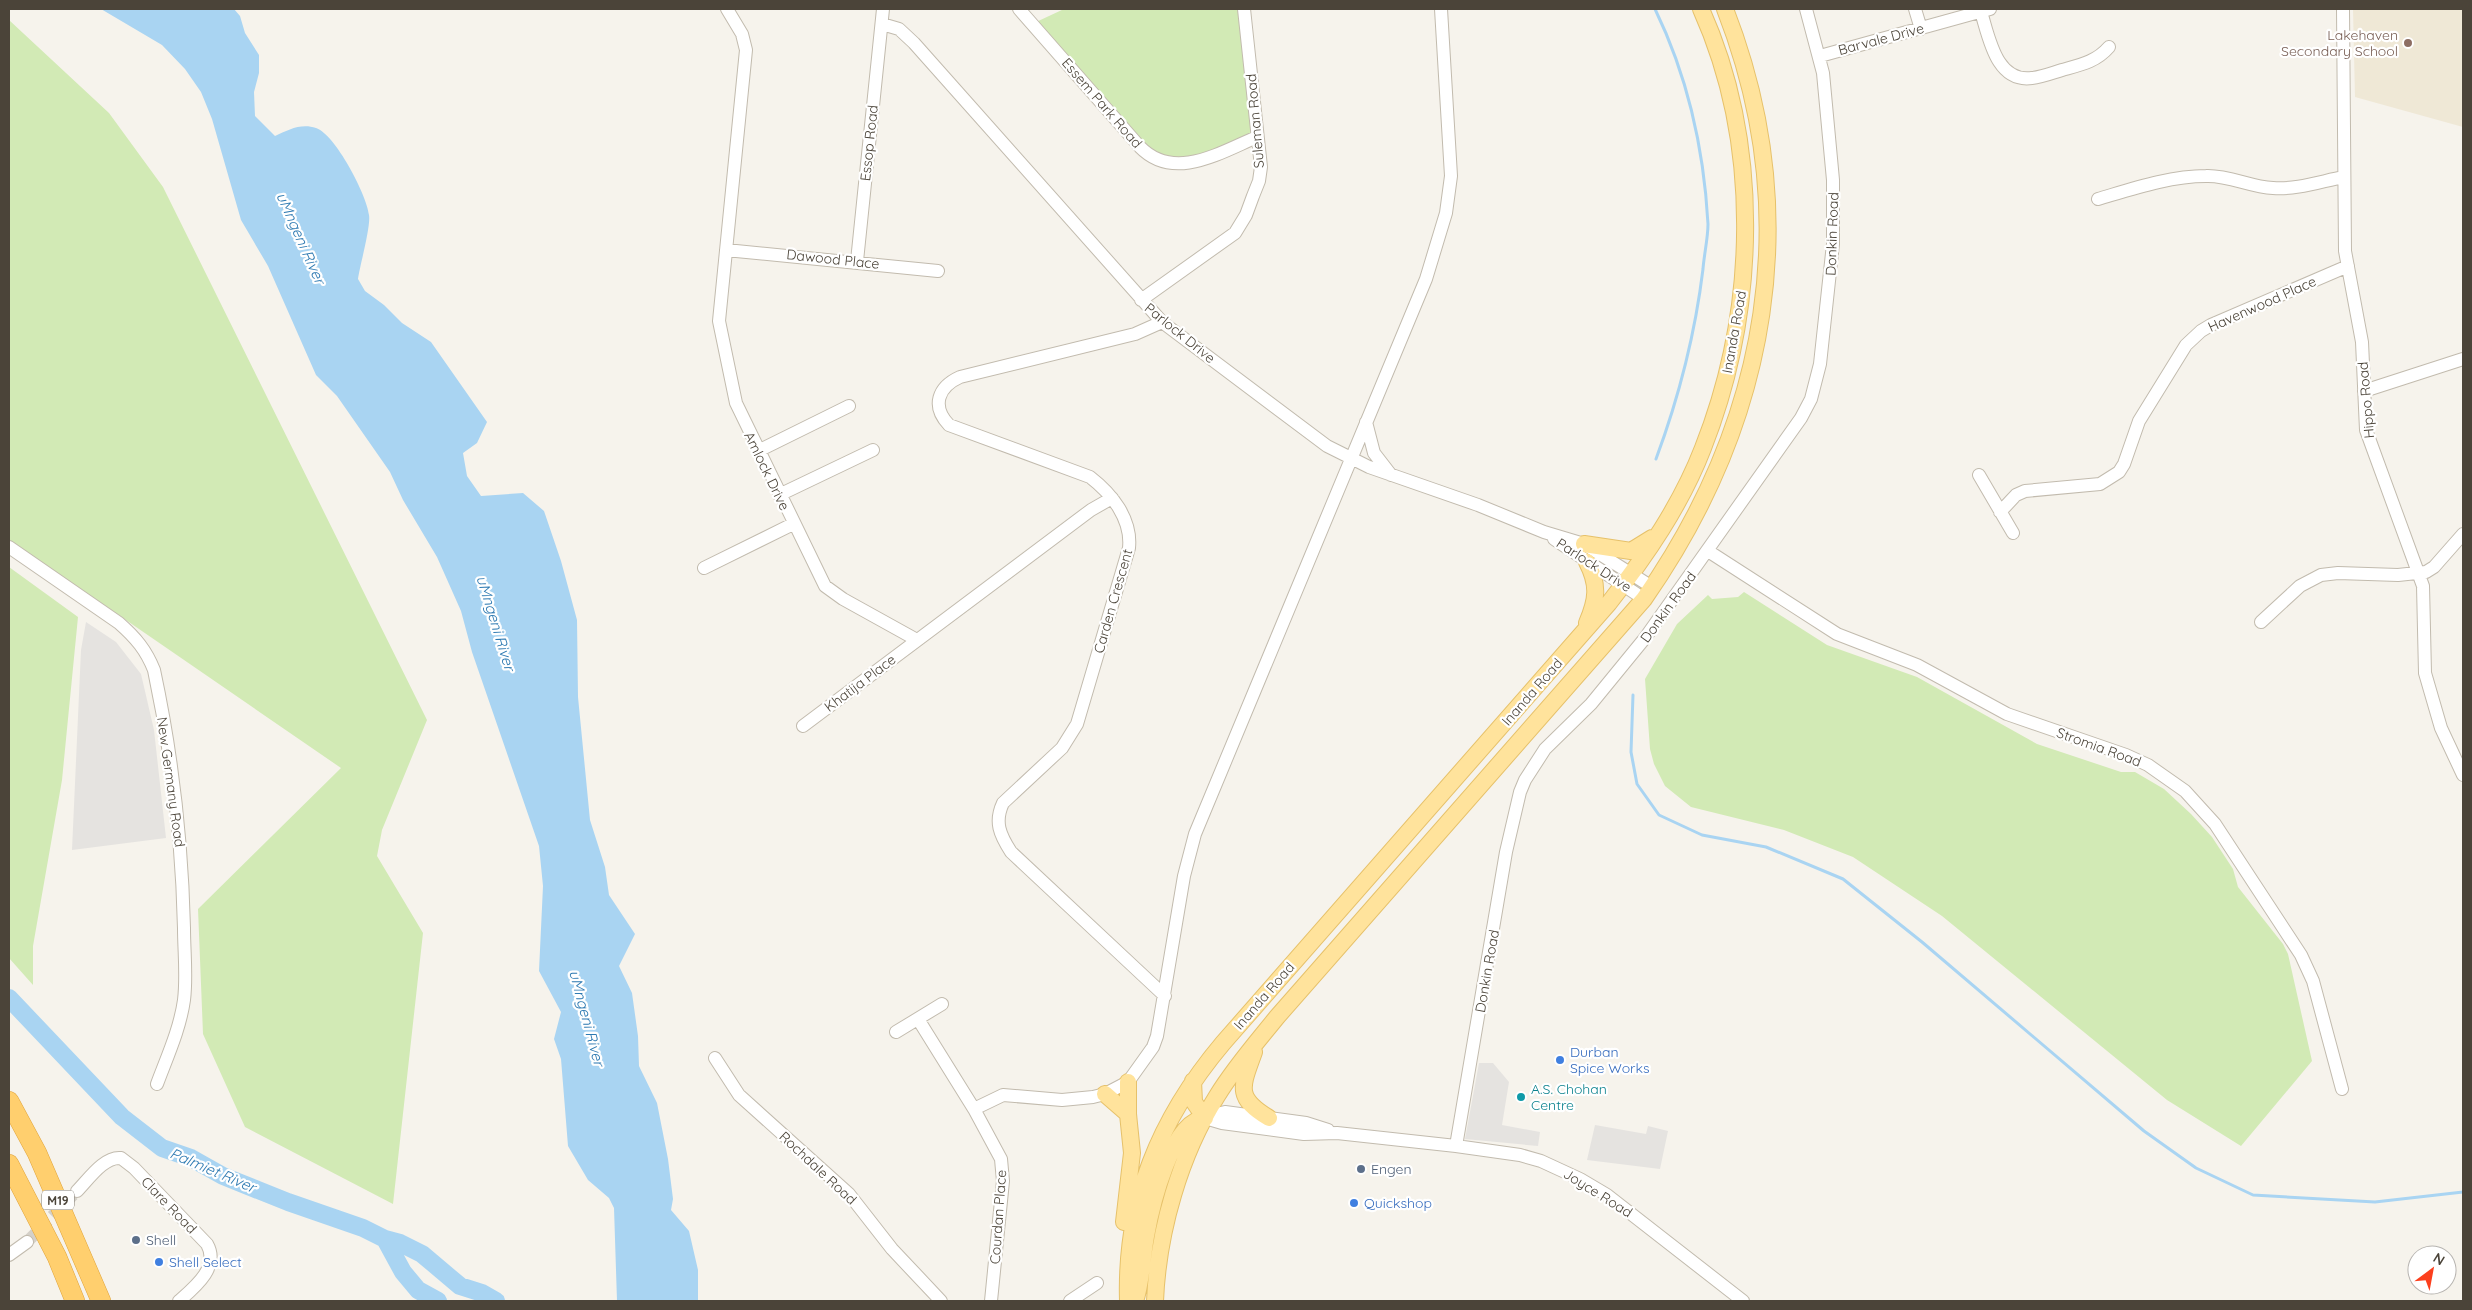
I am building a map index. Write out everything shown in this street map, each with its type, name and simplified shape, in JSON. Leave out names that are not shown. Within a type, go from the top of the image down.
[{"type":"highway","name":"M19","points":[[9,1101],[37,1154],[101,1301]]},
{"type":"highway","name":"M19","points":[[9,1164],[57,1257],[75,1301]]},
{"type":"main road","name":"Inanda Road","points":[[1128,1301],[1129,1248],[1138,1200],[1163,1131],[1193,1081],[1223,1043],[1584,632],[1628,579],[1661,531],[1696,465],[1724,387],[1736,334],[1742,284],[1744,186],[1731,100],[1701,9]]},
{"type":"main road","name":"Inanda Road","points":[[1155,1301],[1159,1258],[1182,1170],[1205,1118],[1231,1074],[1648,593],[1683,538],[1729,444],[1745,395],[1757,344],[1765,285],[1767,227],[1759,126],[1746,70],[1725,9]]},
{"type":"main road","points":[[1584,544],[1631,551],[1639,548],[1661,531]]},
{"type":"main road","points":[[1584,632],[1596,597],[1594,576],[1587,562]]},
{"type":"main road","points":[[1258,1041],[1248,1069],[1244,1093],[1249,1104],[1269,1118]]},
{"type":"main road","points":[[1135,1301],[1146,1236],[1158,1189],[1176,1142],[1184,1129],[1194,1120],[1205,1118],[1194,1102],[1193,1081]]},
{"type":"main road","points":[[1123,1301],[1121,1258],[1132,1153],[1128,1114],[1128,1082]]},
{"type":"main road","points":[[1105,1094],[1128,1114]]},
{"type":"street","name":"Amlock Drive","points":[[727,9],[742,34],[746,62],[719,321],[731,387],[744,423],[825,586],[843,599],[917,640]]},
{"type":"street","points":[[882,24],[883,9]]},
{"type":"street","name":"Essem Park Road","points":[[1019,9],[1140,147],[1155,159],[1168,163],[1196,162],[1257,138]]},
{"type":"street","name":"Suleman Road","points":[[1140,300],[1160,284],[1230,237],[1240,225],[1259,181],[1261,167],[1244,9]]},
{"type":"street","points":[[974,1109],[1004,1094],[1062,1100],[1105,1094],[1128,1082],[1153,1046],[1165,996],[1184,876],[1195,834],[1426,279],[1446,213],[1451,176],[1441,9]]},
{"type":"street","name":"Barvale Drive","points":[[1806,9],[1820,56],[1985,10]]},
{"type":"street","points":[[1915,9],[1921,29]]},
{"type":"street","name":"Hippo Road","points":[[2343,9],[2345,251],[2362,342],[2366,430],[2370,446],[2424,590],[2423,638],[2425,673],[2441,728],[2462,772]]},
{"type":"street","points":[[1985,10],[1999,63],[2016,77],[2032,78],[2091,62],[2102,56],[2109,47]]},
{"type":"street","name":"Essop Road","points":[[857,261],[882,24]]},
{"type":"street","name":"Parlock Drive","points":[[882,24],[899,29],[914,43],[1140,300],[1162,322],[1326,446],[1350,460],[1478,505],[1544,532],[1584,544],[1648,593]]},
{"type":"street","name":"Donkin Road","points":[[1456,1146],[1506,852],[1520,792],[1525,780],[1545,749],[1614,679],[1708,551],[1801,418],[1816,381],[1829,297],[1834,236],[1833,180],[1820,56]]},
{"type":"street","points":[[2098,199],[2143,186],[2195,176],[2226,177],[2272,188],[2284,188],[2344,177]]},
{"type":"street","name":"Dawood Place","points":[[726,250],[857,261],[938,271]]},
{"type":"street","name":"Havenwood Place","points":[[2000,512],[2016,495],[2025,491],[2086,486],[2110,479],[2124,464],[2143,414],[2192,337],[2211,326],[2348,266]]},
{"type":"street","name":"Carden Crescent","points":[[1162,322],[1135,334],[960,377],[944,387],[939,394],[939,411],[949,425],[1078,471],[1102,486],[1112,498],[1127,524],[1130,536],[1129,548],[1077,724],[1062,748],[1003,803],[999,812],[998,827],[1011,852],[1165,996]]},
{"type":"street","points":[[2364,391],[2463,359]]},
{"type":"street","points":[[758,451],[849,406]]},
{"type":"street","points":[[1366,422],[1374,453],[1392,475]]},
{"type":"street","points":[[779,495],[873,450]]},
{"type":"street","points":[[1979,475],[2013,533]]},
{"type":"street","points":[[917,640],[1091,510],[1112,498]]},
{"type":"street","points":[[704,568],[793,524]]},
{"type":"street","name":"Parlock Drive","points":[[1544,532],[1587,562],[1628,579]]},
{"type":"street","points":[[2261,622],[2300,586],[2321,575],[2338,572],[2398,575],[2426,572],[2434,567],[2463,534]]},
{"type":"street","name":"New Germany Road","points":[[9,547],[120,623],[147,652],[154,670],[179,836],[183,886],[185,965],[184,1001],[157,1084]]},
{"type":"street","name":"Stromia Road","points":[[1708,551],[1837,634],[1917,664],[2007,714],[2133,758],[2165,776],[2185,791],[2215,824],[2300,955],[2316,990],[2342,1090]]},
{"type":"street","name":"Khatija Place","points":[[803,726],[917,640]]},
{"type":"street","points":[[896,1032],[942,1004]]},
{"type":"street","name":"Courdan Place","points":[[918,1018],[974,1109],[999,1153],[1003,1166],[991,1301]]},
{"type":"street","name":"Rochdale Road","points":[[715,1058],[739,1095],[849,1194],[892,1249],[942,1301]]},
{"type":"street","name":"Joyce Road","points":[[1205,1118],[1225,1112],[1306,1123],[1337,1133]]},
{"type":"street","name":"Joyce Road","points":[[1205,1118],[1222,1123],[1304,1134],[1337,1133],[1520,1155],[1560,1168],[1580,1179],[1635,1216],[1743,1301]]},
{"type":"street","name":"Clare Road","points":[[77,1191],[103,1164],[116,1157],[121,1158],[134,1168],[207,1244],[211,1255],[210,1264],[201,1280],[179,1301]]},
{"type":"street","points":[[9,1255],[27,1242]]},
{"type":"street","points":[[1070,1301],[1097,1283]]},
{"type":"shaded area","name":"Lakehaven Secondary School","points":[[2353,9],[2463,9],[2463,127],[2355,97]]},
{"type":"shaded area","points":[[86,622],[116,642],[141,674],[154,730],[166,838],[72,850],[81,650]]},
{"type":"shaded area","points":[[1479,1063],[1493,1063],[1509,1082],[1502,1125],[1540,1132],[1538,1146],[1465,1139]]},
{"type":"shaded area","points":[[1595,1125],[1646,1134],[1648,1126],[1668,1131],[1660,1169],[1587,1160]]},
{"type":"green space","points":[[1064,9],[1243,9],[1256,136],[1189,159],[1154,156],[1034,23]]},
{"type":"green space","points":[[9,20],[109,113],[163,187],[427,720],[382,830],[377,856],[423,933],[393,1204],[245,1127],[203,1034],[198,909],[341,768],[14,543],[9,549]]},
{"type":"green space","points":[[9,567],[78,617],[62,780],[33,946],[33,985],[9,958]]},
{"type":"green space","points":[[1744,592],[1827,645],[1917,677],[2037,744],[2121,772],[2135,772],[2164,789],[2212,837],[2233,869],[2238,887],[2283,944],[2288,954],[2312,1061],[2241,1146],[2167,1100],[1942,916],[1853,857],[1784,830],[1691,807],[1665,786],[1654,764],[1650,749],[1645,679],[1677,624],[1708,595],[1712,599],[1738,597]]},
{"type":"water","name":"uMngeni River","points":[[101,9],[234,9],[240,16],[245,33],[259,55],[259,73],[254,92],[255,116],[275,136],[305,126],[316,128],[332,141],[349,166],[363,194],[369,215],[367,236],[358,279],[365,291],[384,305],[402,323],[431,342],[487,422],[477,443],[463,453],[467,476],[481,496],[523,493],[544,511],[561,561],[577,620],[578,697],[590,820],[605,867],[609,895],[635,934],[619,966],[632,993],[638,1036],[639,1066],[657,1103],[668,1159],[673,1199],[671,1210],[689,1231],[698,1270],[698,1301],[617,1301],[614,1208],[609,1198],[588,1180],[568,1146],[561,1059],[554,1039],[561,1012],[539,971],[543,886],[539,846],[472,652],[461,611],[437,557],[403,500],[390,472],[337,396],[316,375],[268,266],[241,220],[212,119],[201,92],[185,69],[162,45]]},
{"type":"waterway","points":[[1655,9],[1676,60],[1692,114],[1703,168],[1708,224],[1700,294],[1691,342],[1679,389],[1656,459]]},
{"type":"waterway","points":[[1633,695],[1631,752],[1637,784],[1659,815],[1702,835],[1766,847],[1843,879],[1922,942],[2144,1131],[2196,1168],[2253,1195],[2375,1202],[2463,1192]]},
{"type":"waterway","name":"Palmiet River","points":[[9,998],[122,1117],[162,1148],[191,1158],[223,1176],[288,1202],[363,1228],[385,1239],[403,1272],[418,1290],[438,1301]]},
{"type":"waterway","points":[[385,1239],[400,1243],[422,1254],[460,1286],[482,1293],[496,1301]]},
{"type":"tunnel","points":[[27,1242],[77,1191]]},
{"type":"place","name":"Lakehaven Secondary School","points":[[2408,43]]},
{"type":"place","name":"Durban Spice Works","points":[[1560,1060]]},
{"type":"place","name":"A.S. Chohan Centre","points":[[1521,1097]]},
{"type":"place","name":"Engen","points":[[1361,1169]]},
{"type":"place","name":"Quickshop","points":[[1354,1203]]},
{"type":"place","name":"Shell","points":[[136,1240]]},
{"type":"place","name":"Shell Select","points":[[159,1262]]}]
